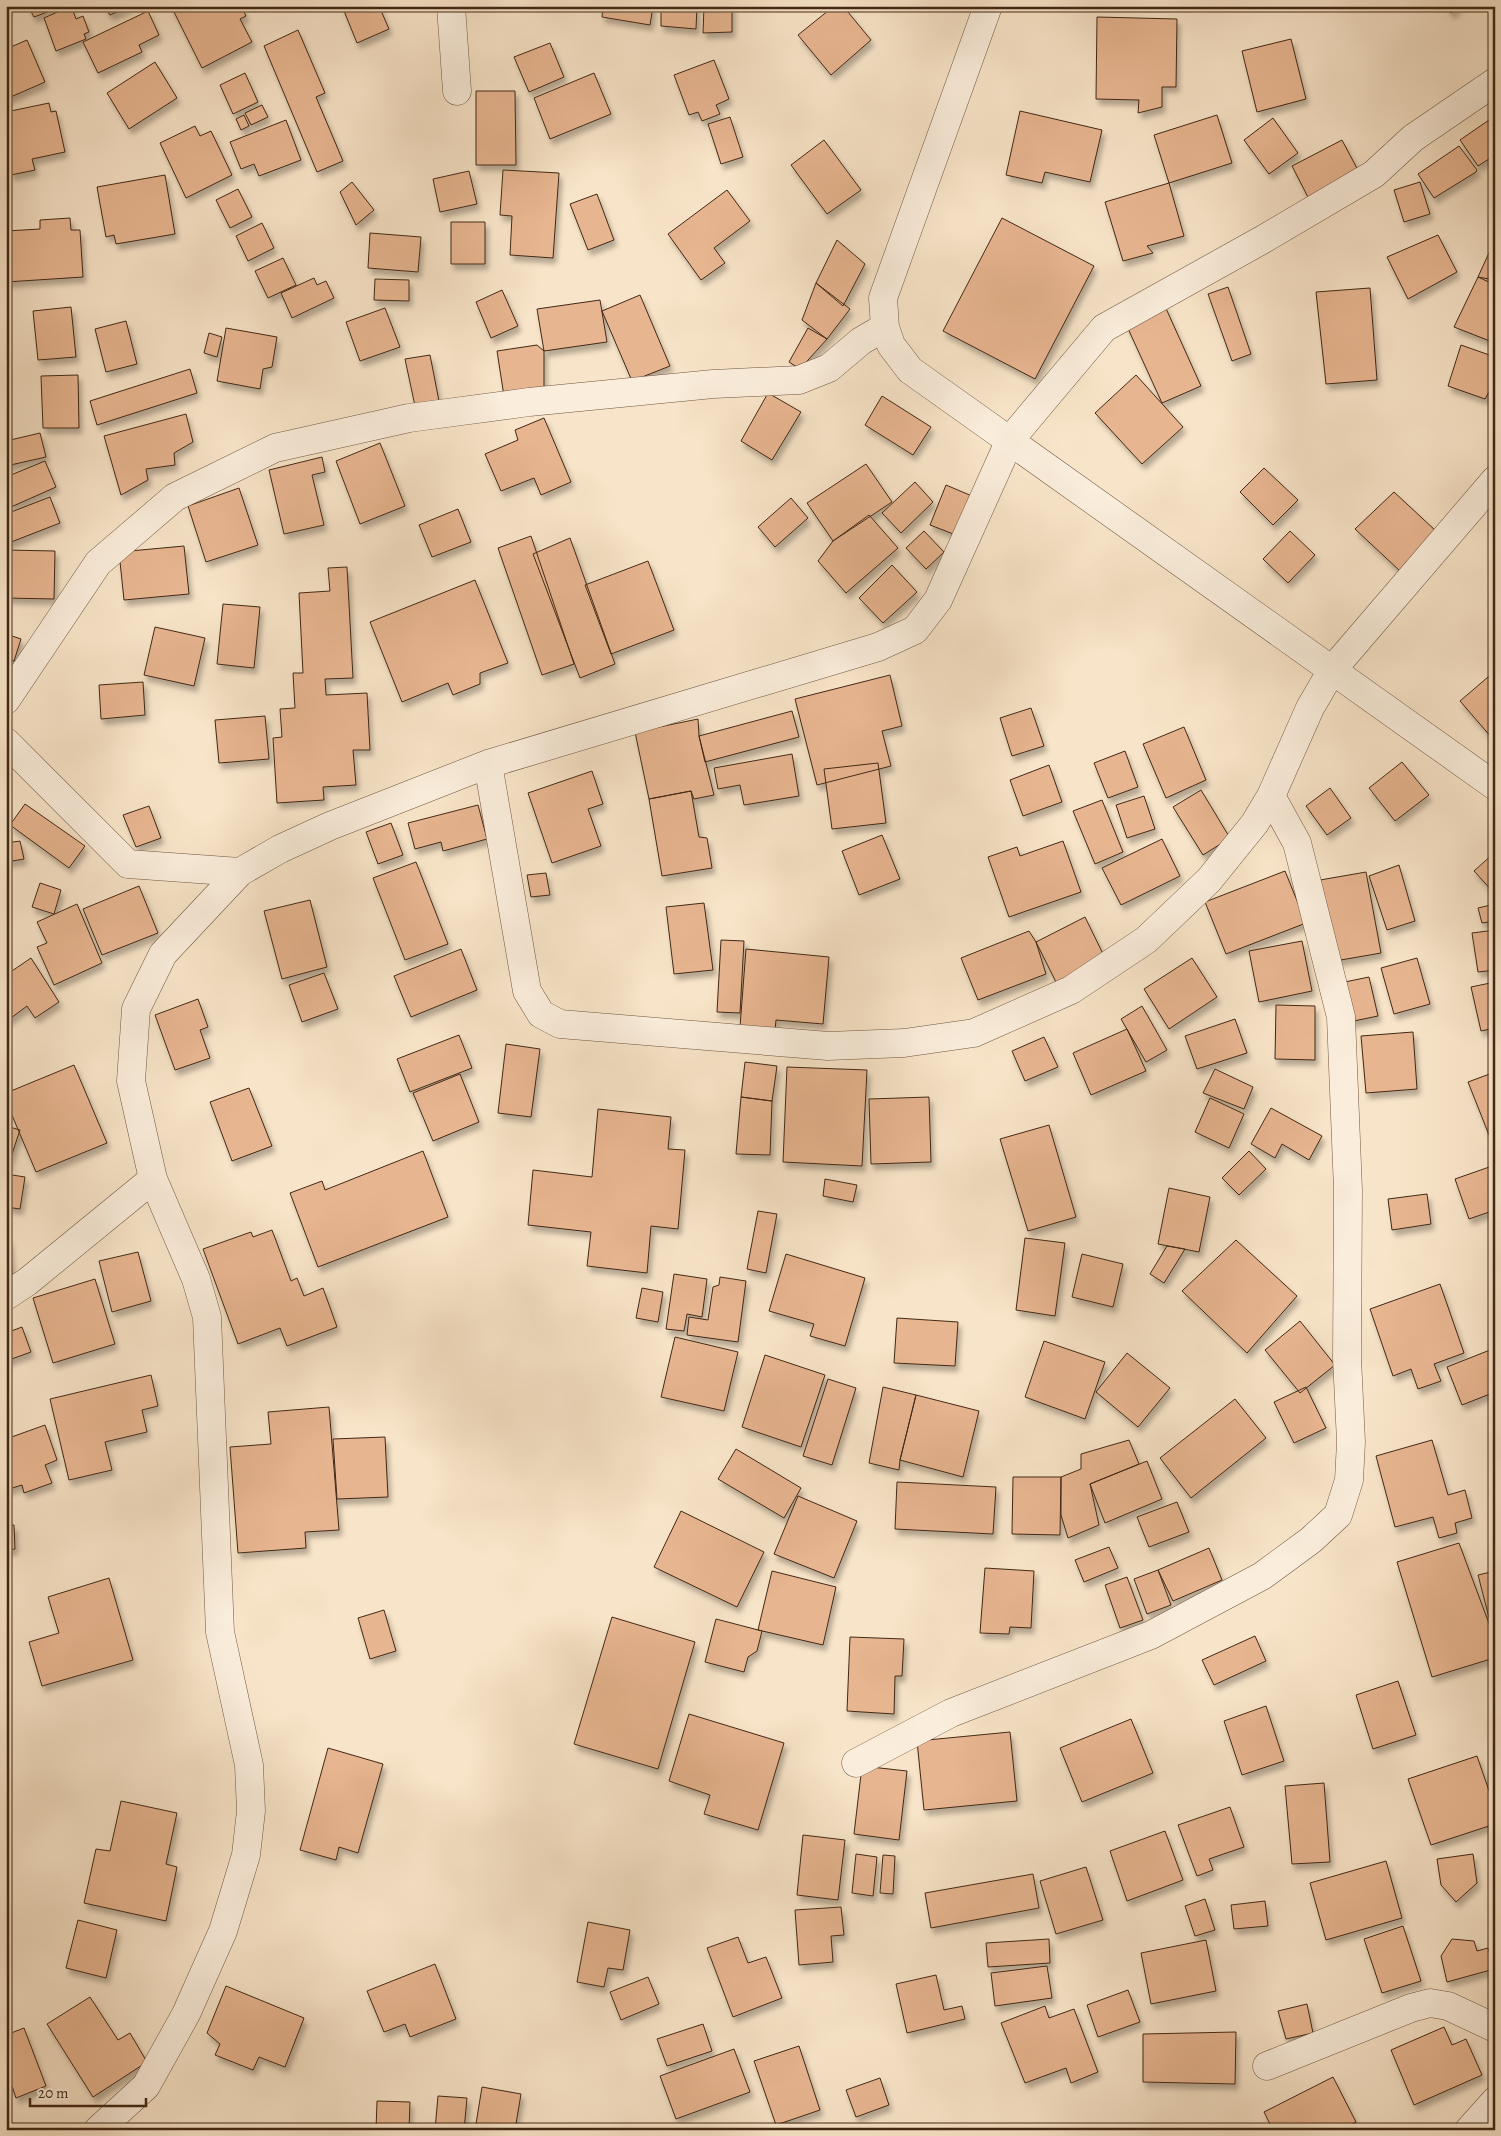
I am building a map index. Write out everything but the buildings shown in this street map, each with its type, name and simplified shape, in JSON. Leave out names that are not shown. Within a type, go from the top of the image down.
[{"type":"street","points":[[452,6],[457,91]]},
{"type":"street","points":[[988,6],[883,298],[885,327],[890,345],[910,370],[1495,786]]},
{"type":"street","points":[[98,2130],[146,2086],[186,2014],[223,1931],[246,1855],[251,1810],[249,1764],[220,1632],[207,1317],[196,1279],[153,1180],[131,1081],[136,1009],[163,954],[240,872],[280,849],[330,826],[488,764],[878,646],[915,630],[938,600],[1010,440],[1104,328],[1262,240],[1374,174],[1413,138],[1495,82]]},
{"type":"street","points":[[6,700],[98,563],[175,497],[275,448],[409,418],[510,404],[713,384],[799,380],[829,368],[861,341],[885,327]]},
{"type":"street","points":[[488,764],[527,991],[541,1014],[560,1024],[828,1046],[904,1043],[974,1034],[1071,990],[1146,940],[1209,880],[1255,823],[1270,796],[1310,708],[1332,670],[1495,480]]},
{"type":"street","points":[[6,742],[128,864],[240,872]]},
{"type":"street","points":[[856,1763],[951,1713],[1151,1635],[1262,1576],[1311,1540],[1338,1515],[1349,1480],[1351,1442],[1347,1358],[1348,1190],[1341,1017],[1297,843],[1270,796]]},
{"type":"street","points":[[6,1296],[27,1282],[153,1180]]},
{"type":"street","points":[[1267,2066],[1410,2008],[1430,2003],[1448,2006],[1495,2028]]},
{"type":"street","points":[[1469,2130],[1495,2101]]}]
